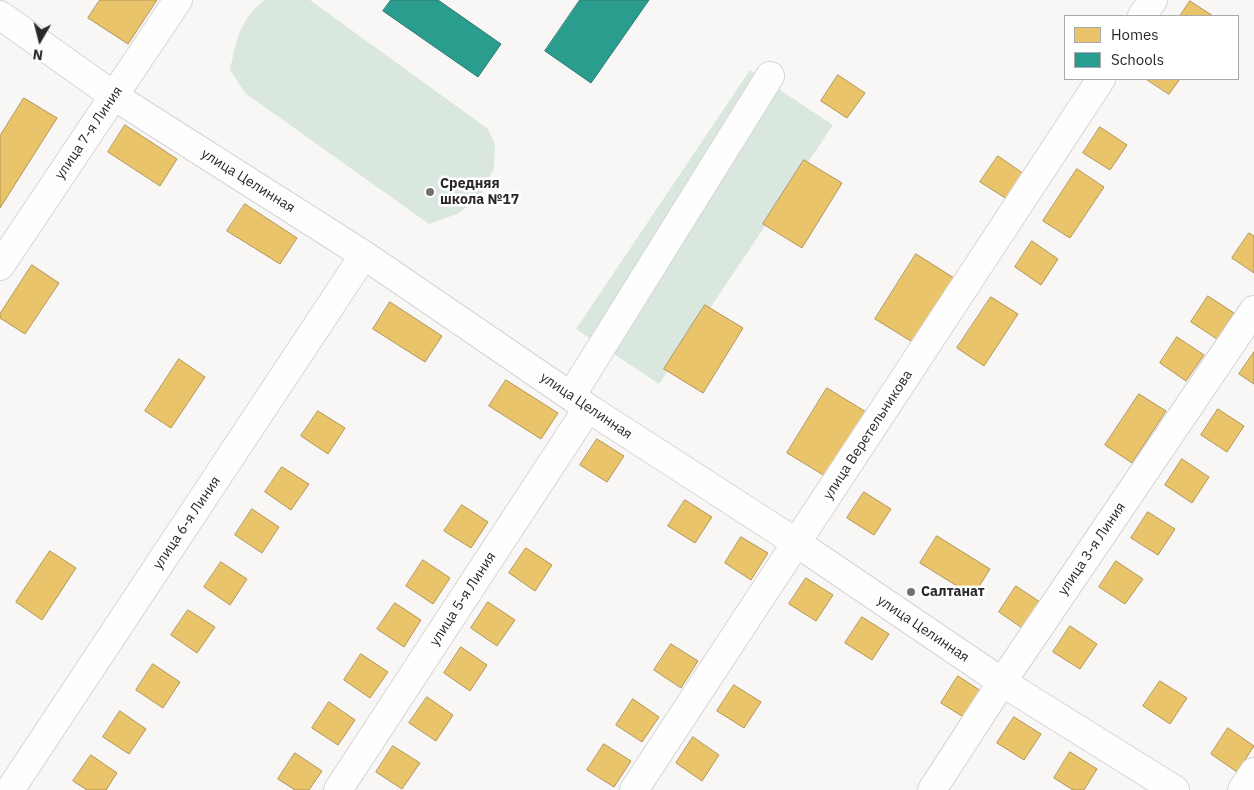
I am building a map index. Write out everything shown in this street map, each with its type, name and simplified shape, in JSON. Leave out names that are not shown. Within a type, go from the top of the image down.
[{"type":"street","name":"улица 7-я Линия","points":[[0,266],[178,0]]},
{"type":"street","points":[[1143,15],[1153,0]]},
{"type":"street","name":"улица Целинная","points":[[0,15],[114,96],[364,255],[580,402],[797,543],[1002,682],[1175,790]]},
{"type":"street","name":"улица 5-я Линия","points":[[338,790],[580,402],[770,76]]},
{"type":"street","name":"улица Веретельникова","points":[[634,790],[1100,80]]},
{"type":"street","name":"улица 6-я Линия","points":[[10,790],[364,255]]},
{"type":"street","name":"улица 3-я Линия","points":[[932,790],[1002,682],[1254,310]]},
{"type":"street","points":[[1242,790],[1254,772]]},
{"type":"shaded area","points":[[264,0],[310,0],[488,129],[495,144],[494,168],[480,197],[457,214],[429,224],[245,93],[230,70],[240,31],[249,16]]},
{"type":"shaded area","points":[[750,70],[833,125],[659,384],[576,329]]},
{"type":"building: Homes","points":[[100,0],[157,0],[128,44],[88,18]]},
{"type":"building: Homes","points":[[1190,1],[1211,15],[1181,15]]},
{"type":"building: Homes","points":[[838,75],[865,93],[847,118],[821,101]]},
{"type":"building: Homes","points":[[1148,80],[1179,80],[1169,94]]},
{"type":"building: Homes","points":[[24,98],[57,118],[0,208],[0,136]]},
{"type":"building: Homes","points":[[125,125],[177,159],[160,186],[108,152]]},
{"type":"building: Homes","points":[[1100,127],[1127,145],[1110,170],[1083,153]]},
{"type":"building: Homes","points":[[998,156],[1024,174],[1007,199],[980,182]]},
{"type":"building: Homes","points":[[804,160],[842,183],[802,248],[763,224]]},
{"type":"building: Homes","points":[[1077,169],[1104,187],[1070,238],[1043,221]]},
{"type":"building: Homes","points":[[245,204],[297,238],[280,264],[227,231]]},
{"type":"building: Homes","points":[[1249,233],[1254,236],[1254,273],[1232,258]]},
{"type":"building: Homes","points":[[1032,241],[1058,259],[1041,285],[1015,267]]},
{"type":"building: Homes","points":[[916,254],[954,278],[914,343],[875,319]]},
{"type":"building: Homes","points":[[32,265],[59,283],[25,334],[0,318],[0,314]]},
{"type":"building: Homes","points":[[1208,296],[1234,313],[1217,339],[1191,322]]},
{"type":"building: Homes","points":[[991,297],[1018,314],[984,366],[957,348]]},
{"type":"building: Homes","points":[[390,302],[442,336],[425,362],[373,329]]},
{"type":"building: Homes","points":[[705,305],[743,328],[703,393],[664,369]]},
{"type":"building: Homes","points":[[1177,337],[1204,355],[1186,381],[1160,363]]},
{"type":"building: Homes","points":[[1254,352],[1254,384],[1239,374]]},
{"type":"building: Homes","points":[[179,359],[205,377],[171,428],[145,411]]},
{"type":"building: Homes","points":[[506,380],[558,413],[541,439],[489,406]]},
{"type":"building: Homes","points":[[827,388],[866,412],[825,476],[787,453]]},
{"type":"building: Homes","points":[[1139,394],[1166,411],[1132,463],[1105,445]]},
{"type":"building: Homes","points":[[1218,409],[1244,426],[1227,452],[1201,435]]},
{"type":"building: Homes","points":[[318,411],[345,428],[328,454],[301,436]]},
{"type":"building: Homes","points":[[597,439],[624,456],[607,482],[580,465]]},
{"type":"building: Homes","points":[[1182,459],[1209,477],[1192,503],[1165,485]]},
{"type":"building: Homes","points":[[282,467],[309,484],[291,510],[265,492]]},
{"type":"building: Homes","points":[[864,492],[891,509],[874,535],[847,518]]},
{"type":"building: Homes","points":[[685,500],[712,517],[695,543],[668,526]]},
{"type":"building: Homes","points":[[462,505],[488,522],[471,548],[444,531]]},
{"type":"building: Homes","points":[[252,509],[279,527],[262,553],[235,535]]},
{"type":"building: Homes","points":[[1148,512],[1175,529],[1158,555],[1131,538]]},
{"type":"building: Homes","points":[[937,536],[990,569],[973,596],[920,563]]},
{"type":"building: Homes","points":[[741,537],[768,553],[751,580],[725,563]]},
{"type":"building: Homes","points":[[526,548],[552,565],[535,591],[509,573]]},
{"type":"building: Homes","points":[[50,551],[76,568],[42,620],[16,602]]},
{"type":"building: Homes","points":[[423,560],[450,578],[433,604],[406,586]]},
{"type":"building: Homes","points":[[1116,561],[1143,579],[1125,604],[1099,587]]},
{"type":"building: Homes","points":[[221,562],[247,579],[230,605],[204,587]]},
{"type":"building: Homes","points":[[806,578],[833,595],[816,621],[789,604]]},
{"type":"building: Homes","points":[[1016,586],[1043,604],[1025,630],[999,612]]},
{"type":"building: Homes","points":[[488,602],[515,620],[497,646],[471,628]]},
{"type":"building: Homes","points":[[395,603],[421,620],[404,647],[377,629]]},
{"type":"building: Homes","points":[[188,610],[215,627],[197,653],[171,635]]},
{"type":"building: Homes","points":[[862,617],[889,634],[872,660],[845,643]]},
{"type":"building: Homes","points":[[1070,626],[1097,644],[1080,669],[1053,652]]},
{"type":"building: Homes","points":[[671,644],[698,661],[681,688],[654,670]]},
{"type":"building: Homes","points":[[461,647],[487,665],[470,691],[444,673]]},
{"type":"building: Homes","points":[[361,654],[388,672],[370,698],[344,680]]},
{"type":"building: Homes","points":[[153,664],[180,682],[163,708],[136,690]]},
{"type":"building: Homes","points":[[958,676],[984,693],[968,720],[941,703]]},
{"type":"building: Homes","points":[[1160,681],[1187,698],[1170,724],[1143,706]]},
{"type":"building: Homes","points":[[734,685],[761,702],[744,728],[717,711]]},
{"type":"building: Homes","points":[[427,697],[453,715],[436,741],[409,723]]},
{"type":"building: Homes","points":[[633,699],[659,717],[642,742],[616,725]]},
{"type":"building: Homes","points":[[329,702],[355,720],[338,745],[312,728]]},
{"type":"building: Homes","points":[[120,711],[146,729],[129,754],[103,737]]},
{"type":"building: Homes","points":[[1014,717],[1041,734],[1024,760],[997,743]]},
{"type":"building: Homes","points":[[1228,728],[1254,746],[1237,772],[1211,754]]},
{"type":"building: Homes","points":[[693,737],[719,755],[702,781],[676,763]]},
{"type":"building: Homes","points":[[604,744],[631,761],[614,787],[587,770]]},
{"type":"building: Homes","points":[[393,746],[420,763],[402,789],[376,772]]},
{"type":"building: Homes","points":[[1070,752],[1097,769],[1084,790],[1073,790],[1054,778]]},
{"type":"building: Homes","points":[[295,753],[322,771],[309,790],[295,790],[278,779]]},
{"type":"building: Homes","points":[[91,755],[117,773],[106,790],[87,790],[73,781]]},
{"type":"building: Schools","points":[[391,0],[438,0],[501,44],[478,77],[383,11]]},
{"type":"building: Schools","points":[[580,0],[649,0],[591,83],[545,51]]},
{"type":"place","name":"Средняя школа №17","points":[[430,192]]},
{"type":"place","name":"Салтанат","points":[[911,592]]}]
